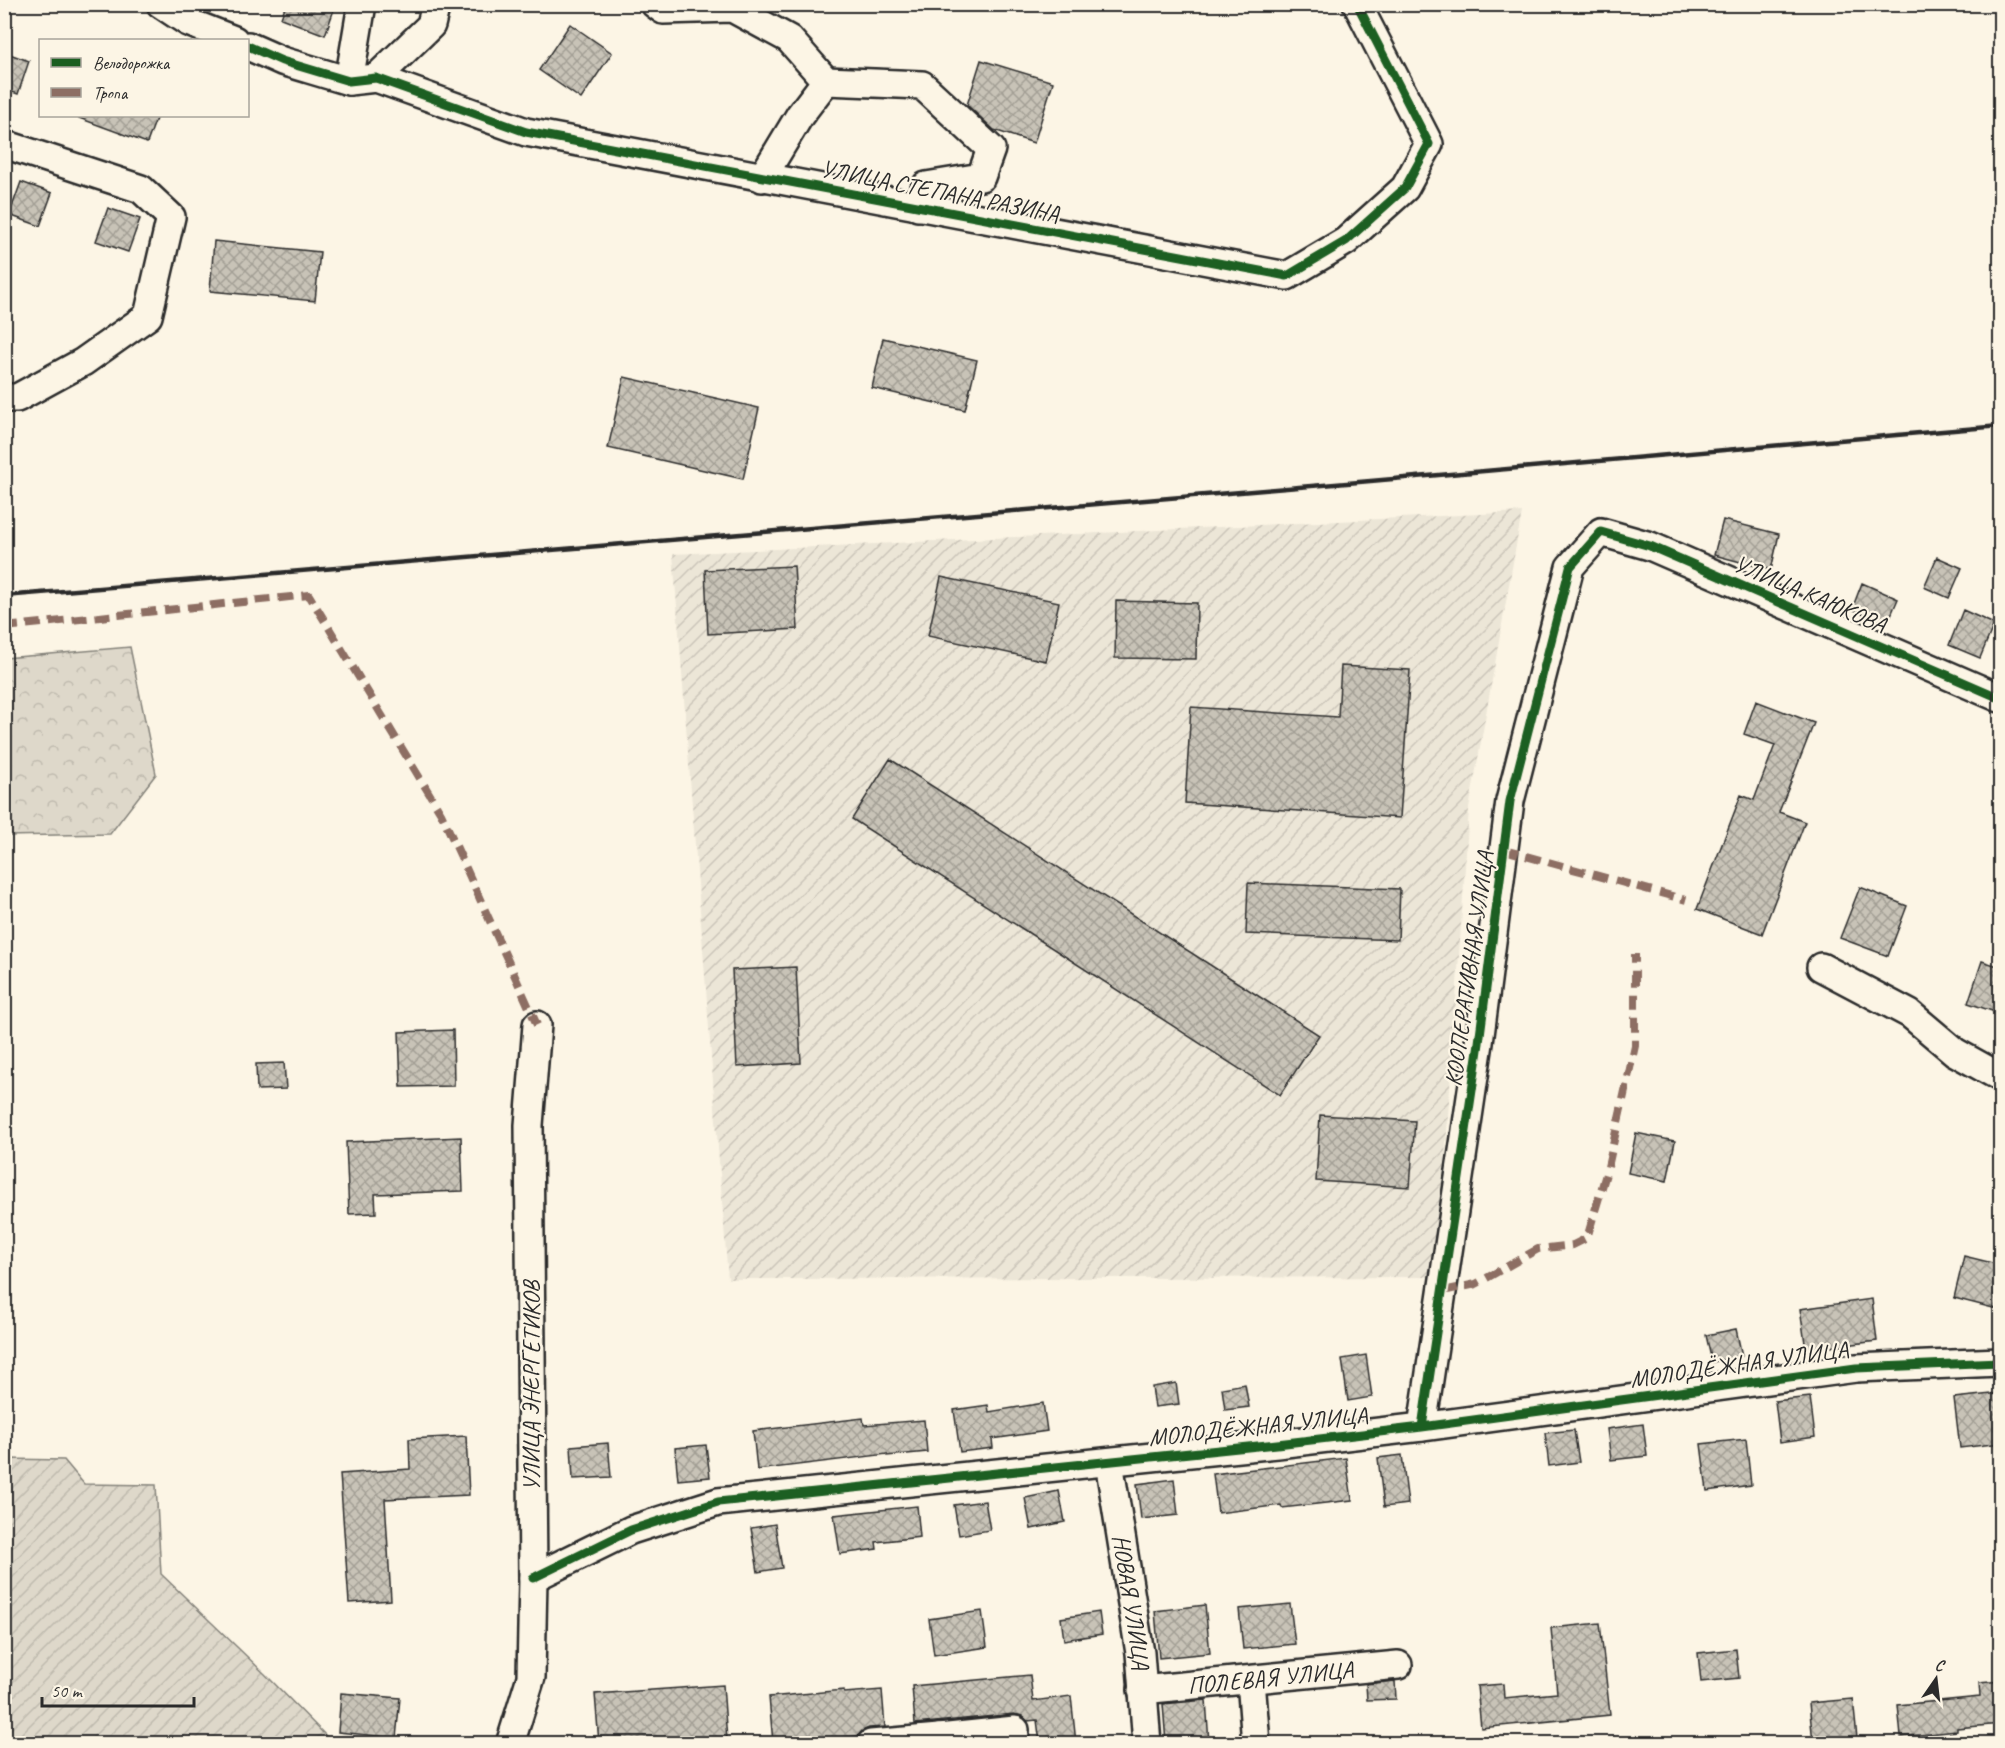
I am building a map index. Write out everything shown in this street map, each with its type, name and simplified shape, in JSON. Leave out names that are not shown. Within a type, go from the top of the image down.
[{"type":"street","points":[[160,4],[188,22],[231,39]]},
{"type":"street","points":[[349,81],[362,4]]},
{"type":"street","points":[[376,78],[431,25],[436,4]]},
{"type":"street","points":[[655,4],[663,10],[732,8],[789,39],[826,81],[922,85],[991,149],[981,177],[926,186],[918,207]]},
{"type":"street","name":"УЛИЦА СТЕПАНА РАЗИНА","points":[[249,46],[282,61],[349,81],[376,78],[526,132],[1287,276],[1346,241],[1405,188],[1429,144],[1357,4]]},
{"type":"street","points":[[762,178],[800,115],[826,81]]},
{"type":"street","points":[[4,144],[141,189],[171,217],[148,316],[83,362],[17,398],[4,398]]},
{"type":"street","name":"УЛИЦА КАЮКОВА","points":[[1601,532],[1650,546],[2001,698]]},
{"type":"street","name":"КООПЕРАТИВНАЯ УЛИЦА","points":[[1422,1427],[1476,1067],[1510,801],[1570,567],[1601,532]]},
{"type":"street","points":[[1821,967],[1910,1014],[1955,1052],[2001,1077]]},
{"type":"street","name":"УЛИЦА ЭНЕРГЕТИКОВ","points":[[510,1743],[531,1677],[533,1578],[529,1125],[537,1025]]},
{"type":"street","name":"МОЛОДЁЖНАЯ УЛИЦА","points":[[533,1578],[631,1530],[718,1502],[1422,1427],[1856,1368],[2001,1362]]},
{"type":"street","name":"НОВАЯ УЛИЦА","points":[[1109,1462],[1140,1653],[1147,1743]]},
{"type":"street","name":"ПОЛЕВАЯ УЛИЦА","points":[[1142,1690],[1398,1665]]},
{"type":"street","points":[[1251,1680],[1256,1743]]},
{"type":"street","points":[[871,1743],[939,1741],[1015,1730],[1014,1743]]},
{"type":"shaded area","points":[[1522,512],[1469,809],[1437,1277],[728,1279],[673,554]]},
{"type":"green space","points":[[130,647],[156,774],[110,834],[5,836],[5,658]]},
{"type":"green space","points":[[5,1459],[64,1460],[84,1484],[156,1485],[161,1574],[333,1743],[5,1743]]},
{"type":"building","points":[[286,4],[336,4],[325,35],[281,18]]},
{"type":"building","points":[[570,24],[612,53],[581,99],[539,70]]},
{"type":"building","points":[[4,52],[29,61],[18,94],[4,89]]},
{"type":"building","points":[[981,60],[1053,82],[1034,143],[994,130],[967,105]]},
{"type":"building","points":[[79,117],[157,117],[147,143]]},
{"type":"building","points":[[21,182],[52,193],[40,226],[9,215]]},
{"type":"building","points":[[108,208],[140,219],[128,252],[96,241]]},
{"type":"building","points":[[214,241],[320,252],[315,301],[210,291]]},
{"type":"building","points":[[883,338],[977,360],[965,410],[872,388]]},
{"type":"building","points":[[624,377],[759,408],[743,479],[608,448]]},
{"type":"building","points":[[1723,520],[1779,534],[1771,570],[1714,555]]},
{"type":"building","points":[[1937,557],[1962,568],[1949,598],[1924,587]]},
{"type":"building","points":[[794,566],[798,629],[708,634],[705,570]]},
{"type":"building","points":[[941,577],[1059,602],[1046,661],[928,636]]},
{"type":"building","points":[[1862,583],[1898,599],[1887,624],[1852,609]]},
{"type":"building","points":[[1116,601],[1197,603],[1196,659],[1115,658]]},
{"type":"building","points":[[1963,610],[1994,624],[1980,658],[1949,645]]},
{"type":"building","points":[[1341,666],[1410,670],[1400,818],[1185,803],[1191,707],[1338,717]]},
{"type":"building","points":[[1756,701],[1814,723],[1779,812],[1805,822],[1762,934],[1697,909],[1741,795],[1754,800],[1775,745],[1744,734]]},
{"type":"building","points":[[890,759],[1319,1035],[1280,1095],[852,819]]},
{"type":"building","points":[[1248,883],[1400,889],[1398,940],[1246,934]]},
{"type":"building","points":[[1860,887],[1907,906],[1888,956],[1840,938]]},
{"type":"building","points":[[1982,961],[2001,967],[2001,1014],[1968,1003]]},
{"type":"building","points":[[796,967],[801,1063],[737,1067],[732,970]]},
{"type":"building","points":[[453,1030],[454,1086],[401,1087],[399,1032]]},
{"type":"building","points":[[284,1063],[286,1089],[257,1090],[256,1064]]},
{"type":"building","points":[[1320,1115],[1415,1121],[1410,1187],[1316,1181]]},
{"type":"building","points":[[1636,1133],[1675,1141],[1667,1181],[1628,1173]]},
{"type":"building","points":[[461,1137],[463,1191],[375,1194],[376,1213],[349,1214],[346,1142]]},
{"type":"building","points":[[1964,1256],[2001,1265],[2001,1310],[1954,1298]]},
{"type":"building","points":[[1872,1299],[1877,1341],[1806,1350],[1800,1309]]},
{"type":"building","points":[[1736,1329],[1742,1356],[1712,1362],[1706,1335]]},
{"type":"building","points":[[1366,1355],[1372,1397],[1348,1401],[1342,1359]]},
{"type":"building","points":[[1176,1383],[1179,1404],[1155,1407],[1152,1387]]},
{"type":"building","points":[[1245,1384],[1249,1407],[1225,1410],[1222,1388]]},
{"type":"building","points":[[2001,1393],[2001,1443],[1960,1448],[1954,1398]]},
{"type":"building","points":[[1810,1397],[1815,1437],[1780,1442],[1775,1401]]},
{"type":"building","points":[[1043,1403],[1047,1431],[992,1439],[993,1448],[960,1452],[954,1410],[988,1405],[989,1412]]},
{"type":"building","points":[[863,1418],[864,1425],[924,1420],[927,1452],[887,1456],[887,1454],[757,1470],[753,1431]]},
{"type":"building","points":[[1643,1424],[1647,1456],[1611,1460],[1607,1429]]},
{"type":"building","points":[[1574,1430],[1579,1462],[1549,1466],[1545,1433]]},
{"type":"building","points":[[466,1436],[469,1495],[385,1499],[391,1600],[349,1603],[340,1474],[410,1469],[409,1439]]},
{"type":"building","points":[[1746,1439],[1751,1485],[1707,1491],[1701,1444]]},
{"type":"building","points":[[608,1443],[611,1477],[573,1479],[571,1446]]},
{"type":"building","points":[[706,1445],[710,1477],[678,1480],[675,1448]]},
{"type":"building","points":[[1402,1455],[1408,1504],[1384,1507],[1378,1458]]},
{"type":"building","points":[[1346,1458],[1352,1500],[1282,1508],[1281,1505],[1218,1513],[1213,1474]]},
{"type":"building","points":[[1174,1479],[1178,1515],[1141,1519],[1137,1484]]},
{"type":"building","points":[[1059,1491],[1065,1522],[1031,1529],[1025,1498]]},
{"type":"building","points":[[985,1501],[990,1530],[959,1535],[954,1505]]},
{"type":"building","points":[[917,1506],[920,1537],[876,1542],[877,1549],[840,1554],[834,1515]]},
{"type":"building","points":[[775,1524],[782,1568],[758,1572],[751,1528]]},
{"type":"building","points":[[1290,1604],[1295,1644],[1243,1649],[1239,1609]]},
{"type":"building","points":[[1205,1605],[1210,1653],[1159,1658],[1155,1611]]},
{"type":"building","points":[[982,1611],[987,1647],[934,1655],[929,1619]]},
{"type":"building","points":[[1099,1612],[1102,1634],[1064,1640],[1061,1618]]},
{"type":"building","points":[[1600,1623],[1610,1715],[1481,1728],[1477,1686],[1503,1684],[1504,1698],[1557,1693],[1551,1628]]},
{"type":"building","points":[[1736,1649],[1739,1678],[1701,1682],[1698,1653]]},
{"type":"building","points":[[1030,1675],[1033,1701],[1071,1696],[1076,1743],[1040,1743],[1037,1720],[1027,1721],[1022,1716],[1014,1714],[915,1724],[912,1686]]},
{"type":"building","points":[[1395,1681],[1396,1699],[1367,1700],[1366,1684]]},
{"type":"building","points":[[2001,1681],[2001,1724],[1901,1737],[1898,1705],[1980,1697],[1979,1683]]},
{"type":"building","points":[[723,1685],[727,1740],[677,1743],[599,1743],[595,1694]]},
{"type":"building","points":[[844,1690],[844,1693],[882,1690],[885,1727],[869,1728],[858,1736],[773,1743],[769,1697]]},
{"type":"building","points":[[341,1693],[400,1698],[396,1738],[338,1732]]},
{"type":"building","points":[[1853,1699],[1857,1738],[1813,1742],[1809,1703]]},
{"type":"building","points":[[1206,1700],[1209,1743],[1166,1743],[1163,1704]]},
{"type":"railway","points":[[4,596],[2000,426]]},
{"type":"marked path","points":[[4,627],[309,595],[441,813],[537,1025]]},
{"type":"marked path","points":[[1504,850],[1686,900]]},
{"type":"marked path","points":[[1443,1291],[1476,1284],[1538,1249],[1573,1245],[1587,1238],[1608,1167],[1635,1046],[1635,954]]},
{"type":"cycle path","points":[[249,46],[282,61],[349,81],[376,78],[526,132],[1287,276],[1346,241],[1405,188],[1429,144],[1357,4]]},
{"type":"cycle path","points":[[1422,1427],[1479,1043],[1510,801],[1570,567],[1601,532],[1650,546],[2000,698]]},
{"type":"cycle path","points":[[533,1578],[631,1530],[718,1502],[1422,1427],[1856,1368],[2000,1362]]}]
